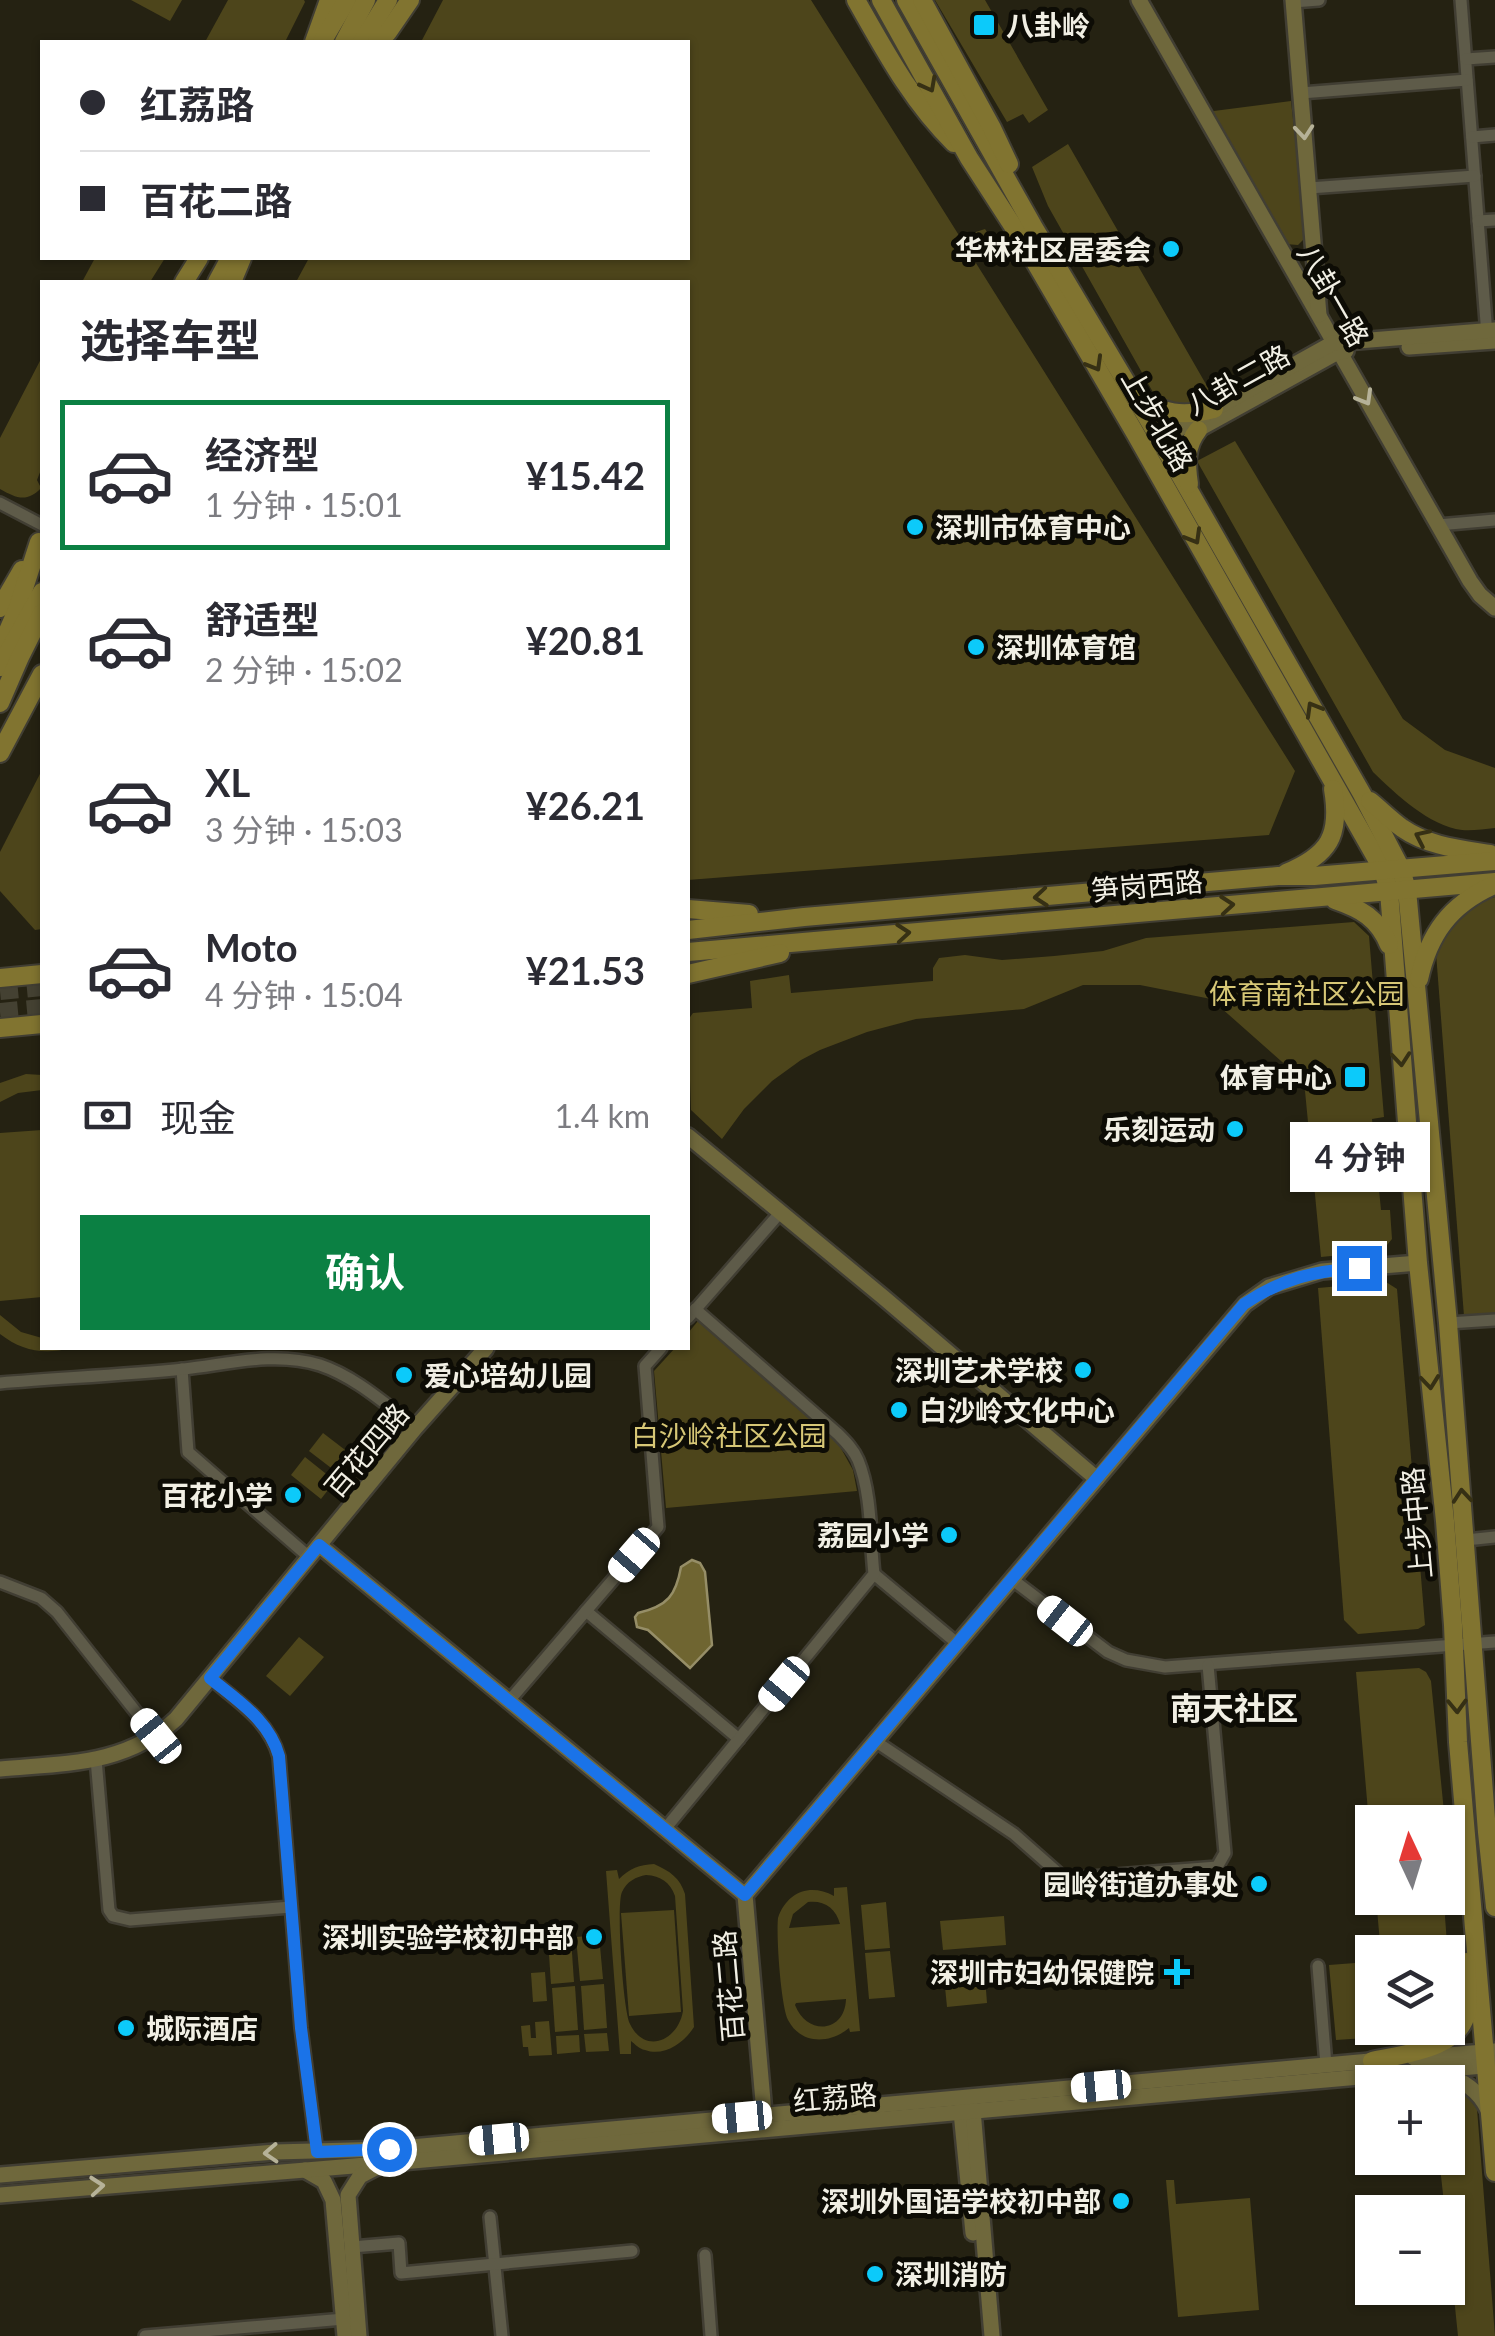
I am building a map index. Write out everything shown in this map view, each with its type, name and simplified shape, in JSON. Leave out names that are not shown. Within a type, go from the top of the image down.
[{"type":"main road","points":[[315,40],[329,0]]},
{"type":"main road","points":[[323,40],[347,0]]},
{"type":"main road","points":[[345,40],[366,0]]},
{"type":"main road","points":[[363,40],[388,0]]},
{"type":"main road","points":[[379,40],[410,0]]},
{"type":"main road","points":[[856,0],[904,84],[934,124],[968,158]]},
{"type":"main road","name":"上步北路","points":[[881,0],[968,158],[1156,447],[1191,494],[1362,794],[1392,870]]},
{"type":"main road","name":"上步北路","points":[[906,0],[1032,226],[1130,389],[1156,447],[1331,779],[1392,870]]},
{"type":"main road","points":[[922,0],[1003,150],[1032,226]]},
{"type":"main road","points":[[1130,389],[1151,404],[1178,415],[1214,409]]},
{"type":"main road","points":[[1191,494],[1188,453],[1198,430]]},
{"type":"main road","points":[[0,583],[40,535]]},
{"type":"main road","points":[[0,608],[40,536]]},
{"type":"main road","points":[[0,649],[40,537]]},
{"type":"main road","points":[[0,667],[40,596]]},
{"type":"main road","points":[[4,696],[40,617]]},
{"type":"main road","points":[[4,696],[40,643]]},
{"type":"main road","points":[[0,753],[40,678]]},
{"type":"main road","points":[[1278,876],[1311,861],[1330,844],[1336,818],[1331,779]]},
{"type":"main road","points":[[1362,794],[1402,828],[1422,839],[1491,859],[1491,883],[1465,900],[1439,928],[1426,954],[1416,994]]},
{"type":"main road","name":"笋岗西路","points":[[690,930],[1491,859]]},
{"type":"main road","name":"上步中路","points":[[1392,870],[1416,994],[1466,1540],[1487,1643],[1487,1832],[1495,1908]]},
{"type":"main road","name":"笋岗西路","points":[[690,952],[1491,883]]},
{"type":"main road","points":[[1155,887],[1158,911]]},
{"type":"main road","name":"上步中路","points":[[1398,891],[1394,964],[1418,1263],[1445,1521],[1458,1742],[1490,2059],[1495,2172]]},
{"type":"main road","points":[[1309,898],[1333,900],[1370,915],[1381,926],[1394,964]]},
{"type":"main road","name":"笋岗西路","points":[[690,910],[804,917]]},
{"type":"main road","name":"笋岗西路","points":[[690,974],[784,952],[804,942]]},
{"type":"main road","points":[[0,978],[40,974]]},
{"type":"main road","points":[[0,1028],[40,1024]]},
{"type":"main road","points":[[1372,2061],[1427,2048],[1448,2039],[1460,2027],[1467,2011],[1466,1952],[1474,1912]]},
{"type":"street","name":"八卦一路","points":[[1138,0],[1470,581],[1495,608]]},
{"type":"street","points":[[1319,0],[1293,1],[1320,320]]},
{"type":"street","points":[[1461,0],[1491,336]]},
{"type":"street","points":[[1466,59],[1495,56]]},
{"type":"street","points":[[1300,93],[1468,80]]},
{"type":"street","points":[[1472,136],[1495,135]]},
{"type":"street","points":[[1309,188],[1475,176]]},
{"type":"street","points":[[1478,221],[1495,220]]},
{"type":"street","points":[[1282,253],[1301,252],[1313,241]]},
{"type":"street","name":"八卦二路","points":[[1156,447],[1214,409],[1335,347],[1491,336]]},
{"type":"street","name":"八卦二路","points":[[1156,447],[1198,430],[1335,347]]},
{"type":"street","points":[[0,503],[40,533]]},
{"type":"street","points":[[1438,525],[1495,520]]},
{"type":"street","points":[[690,1138],[1097,1478]]},
{"type":"street","points":[[779,1214],[691,1313],[852,1449],[864,1480],[874,1574],[958,1644]]},
{"type":"street","name":"百花二路","points":[[765,2122],[745,1895],[1244,1304],[1296,1277],[1418,1263]]},
{"type":"street","points":[[1448,1323],[1495,1320]]},
{"type":"street","name":"百花四路","points":[[0,1768],[96,1760],[120,1754],[156,1736],[176,1719],[484,1350]]},
{"type":"street","points":[[508,1701],[658,1527],[645,1366],[659,1350]]},
{"type":"street","points":[[0,1383],[272,1358],[308,1362],[344,1376],[416,1428]]},
{"type":"street","points":[[182,1369],[188,1452],[508,1701],[745,1895]]},
{"type":"street","points":[[1466,1540],[1495,1538]]},
{"type":"street","points":[[665,1829],[874,1574]]},
{"type":"street","points":[[1013,1580],[1091,1642],[1145,1664],[1179,1667],[1487,1643]]},
{"type":"street","points":[[0,1582],[41,1598],[57,1612],[156,1736]]},
{"type":"street","points":[[586,1612],[738,1739]]},
{"type":"street","points":[[875,1740],[1014,1834],[1065,1879],[1217,1866],[1225,1853],[1208,1665]]},
{"type":"street","points":[[210,1678],[261,1721],[276,1746],[281,1766],[301,2028],[317,2152]]},
{"type":"street","points":[[96,1760],[112,1916],[130,1920],[291,1906]]},
{"type":"street","points":[[1318,1966],[1326,2065]]},
{"type":"street","name":"红荔路","points":[[966,2106],[1326,2065],[1490,2059]]},
{"type":"street","name":"红荔路","points":[[1458,2065],[1490,2059]]},
{"type":"street","name":"红荔路","points":[[0,2175],[1355,2076]]},
{"type":"street","points":[[1465,2084],[1482,2098],[1490,2114]]},
{"type":"street","points":[[966,2106],[982,2336]]},
{"type":"street","points":[[966,2106],[992,2336]]},
{"type":"street","name":"红荔路","points":[[0,2195],[390,2163],[765,2122]]},
{"type":"street","points":[[359,2336],[350,2188],[366,2172],[390,2163]]},
{"type":"street","points":[[145,2336],[344,2328],[332,2196],[322,2178],[301,2169]]},
{"type":"street","points":[[490,2218],[502,2336]]},
{"type":"street","points":[[352,2247],[399,2243],[402,2273],[632,2251]]},
{"type":"street","points":[[705,2255],[711,2336]]},
{"type":"green space","points":[[131,0],[182,0],[170,21]]},
{"type":"green space","points":[[228,0],[305,2],[286,40],[206,40]]},
{"type":"green space","name":"深圳市体育中心","points":[[443,0],[811,0],[960,237],[985,229],[995,244],[969,252],[1295,771],[1269,835],[690,880],[690,280],[297,280],[308,260],[690,260],[690,40],[422,40]]},
{"type":"green space","points":[[935,0],[985,0],[1048,110],[1029,123],[1023,114],[1007,122]]},
{"type":"green space","points":[[1291,101],[1306,237],[1298,245],[1285,244],[1206,112]]},
{"type":"green space","points":[[1068,144],[1211,393],[1182,406],[1169,404],[1154,394],[1048,206],[1032,167]]},
{"type":"green space","points":[[94,260],[164,260],[151,280],[83,280]]},
{"type":"green space","points":[[40,361],[40,489],[31,496],[11,495],[0,489],[0,438]]},
{"type":"green space","points":[[1235,441],[1403,719],[1445,750],[1495,768],[1495,828],[1462,830],[1437,822],[1414,808],[1373,772],[1197,461]]},
{"type":"green space","points":[[40,774],[40,929],[35,930],[0,891],[0,852]]},
{"type":"green space","points":[[1495,897],[1495,1313],[1464,1316],[1436,953],[1459,918],[1475,905]]},
{"type":"green space","name":"体育南社区公园","points":[[1354,922],[1369,936],[1384,1117],[1372,1119],[1381,1210],[1390,1210],[1392,1239],[1382,1251],[1321,1257],[1305,1091],[1298,1076],[1211,999],[1140,985],[1083,985],[1024,1009],[916,1019],[867,1032],[801,1060],[744,1109],[722,1139],[691,1110],[690,1017],[693,1013],[752,1008],[750,981],[789,975],[791,993],[933,981],[933,968],[939,958],[965,955],[1002,960],[1054,956],[1103,951],[1146,938]]},
{"type":"green space","points":[[26,1074],[40,1075],[40,1090],[18,1093],[0,1102],[0,1083]]},
{"type":"green space","points":[[40,1130],[40,1297],[0,1301],[0,1133]]},
{"type":"green space","points":[[1386,1282],[1397,1289],[1425,1625],[1418,1629],[1358,1634],[1344,1620],[1318,1288]]},
{"type":"green space","points":[[0,1315],[21,1332],[40,1337],[40,1350],[58,1350],[42,1351],[25,1348],[0,1334]]},
{"type":"green space","name":"白沙岭社区公园","points":[[698,1321],[838,1443],[853,1470],[857,1491],[666,1508],[654,1371],[673,1350],[690,1350],[690,1331]]},
{"type":"green space","points":[[323,1433],[353,1456],[339,1474],[309,1451]]},
{"type":"green space","points":[[305,1457],[335,1481],[321,1499],[291,1475]]},
{"type":"green space","points":[[299,1637],[324,1657],[290,1696],[266,1676]]},
{"type":"green space","points":[[1419,1668],[1426,1672],[1431,1681],[1443,1805],[1367,1805],[1356,1672]]},
{"type":"green space","points":[[654,1864],[674,1876],[685,1894],[694,2027],[666,2050],[652,2052],[631,2041],[631,2054],[620,2054],[606,1871],[617,1870],[619,1879],[639,1866]],"holes":[[[646,1875],[668,1883],[675,1896],[683,2011],[675,2030],[652,2041],[636,2034],[627,2015],[620,1916],[626,1885]]]},
{"type":"green space","points":[[847,1887],[860,2031],[850,2032],[849,2028],[825,2039],[808,2038],[794,2028],[785,2012],[778,1918],[787,1902],[800,1892],[816,1890],[834,1896],[834,1888]],"holes":[[[808,1902],[828,1906],[840,1924],[789,1928],[793,1914]],[[846,1999],[839,2019],[825,2026],[808,2022],[795,2005]]]},
{"type":"green space","points":[[886,1902],[890,1948],[865,1950],[861,1905]]},
{"type":"green space","points":[[674,1910],[681,2012],[629,2016],[621,1913]]},
{"type":"green space","points":[[1378,1915],[1445,1915],[1447,1935],[1379,1935]]},
{"type":"green space","points":[[1004,1916],[1006,1945],[943,1950],[940,1921]]},
{"type":"green space","points":[[599,1935],[603,1979],[580,1981],[576,1937]]},
{"type":"green space","points":[[571,1938],[574,1982],[551,1984],[548,1940]]},
{"type":"green space","points":[[890,1951],[895,1997],[869,1999],[865,1953]]},
{"type":"green space","points":[[1355,1963],[1355,2039],[1336,2040],[1329,1965]]},
{"type":"green space","points":[[984,1964],[987,2003],[947,2007],[943,1967]]},
{"type":"green space","points":[[545,1972],[547,2001],[533,2002],[531,1973]]},
{"type":"green space","points":[[604,1984],[607,2028],[584,2030],[581,1986]]},
{"type":"green space","points":[[575,1986],[578,2030],[555,2032],[552,1988]]},
{"type":"green space","points":[[549,2021],[552,2055],[529,2056],[528,2047],[523,2047],[521,2026],[530,2025],[531,2038],[536,2038],[535,2022]]},
{"type":"green space","points":[[607,2033],[609,2051],[586,2052],[584,2034]]},
{"type":"green space","points":[[579,2035],[580,2052],[557,2054],[556,2036]]},
{"type":"green space","points":[[1465,2094],[1477,2109],[1495,2336],[1458,2336],[1455,2305],[1465,2305],[1465,2195],[1443,2195],[1441,2175],[1465,2175]]},
{"type":"green space","points":[[1166,2180],[1174,2180],[1176,2204],[1250,2198],[1259,2310],[1178,2317]]},
{"type":"shaded area","points":[[692,1560],[700,1563],[705,1572],[712,1645],[690,1668],[648,1630],[637,1627],[635,1617],[669,1598],[681,1567]]},
{"type":"tunnel","points":[[0,991],[40,987]]},
{"type":"tunnel","points":[[0,1012],[40,1008]]},
{"type":"place","name":"八卦岭","points":[[984,25]]},
{"type":"place","name":"华林社区居委会","points":[[1171,249]]},
{"type":"place","name":"深圳市体育中心","points":[[915,527]]},
{"type":"place","name":"深圳体育馆","points":[[976,647]]},
{"type":"place","name":"体育中心","points":[[1355,1077]]},
{"type":"place","name":"乐刻运动","points":[[1235,1129]]},
{"type":"place","name":"深圳艺术学校","points":[[1083,1370]]},
{"type":"place","name":"爱心培幼儿园","points":[[404,1375]]},
{"type":"place","name":"白沙岭文化中心","points":[[899,1410]]},
{"type":"place","name":"百花小学","points":[[293,1495]]},
{"type":"place","name":"荔园小学","points":[[949,1535]]},
{"type":"place","name":"园岭街道办事处","points":[[1259,1884]]},
{"type":"place","name":"深圳实验学校初中部","points":[[594,1937]]},
{"type":"place","name":"深圳市妇幼保健院","points":[[1177,1972]]},
{"type":"place","name":"城际酒店","points":[[126,2028]]},
{"type":"place","name":"深圳外国语学校初中部","points":[[1121,2201]]},
{"type":"place","name":"深圳消防","points":[[875,2274]]},
{"type":"district","name":"南天社区","points":[[1234,1707]]},
{"type":"route","points":[[389,2149],[317,2152],[301,2028],[279,1756],[261,1721],[210,1678],[319,1545],[745,1895],[1244,1304],[1296,1277],[1359,1268]]}]
